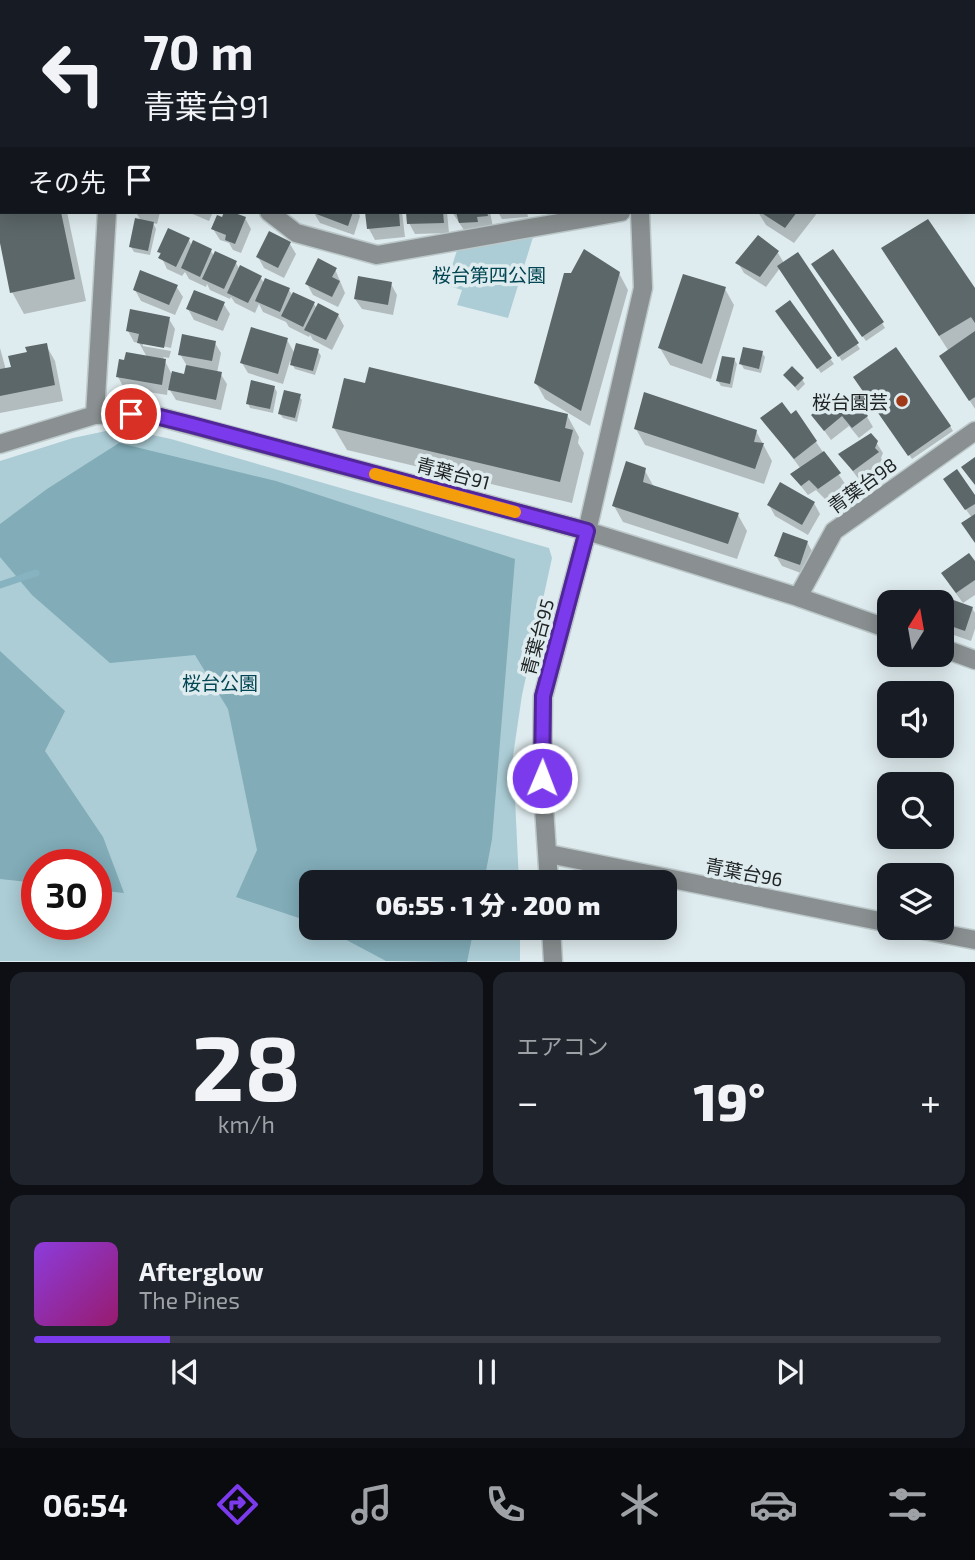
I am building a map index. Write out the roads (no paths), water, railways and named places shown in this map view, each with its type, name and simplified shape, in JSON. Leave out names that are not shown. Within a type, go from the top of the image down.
[{"type":"street","points":[[95,415],[107,214]]},
{"type":"street","points":[[272,214],[296,233],[376,255],[610,214]]},
{"type":"street","name":"青葉台95","points":[[549,870],[542,778],[543,696],[587,531],[643,288],[640,214]]},
{"type":"street","name":"青葉台91","points":[[0,444],[95,415],[131,414],[160,417],[587,531],[798,597],[877,625]]},
{"type":"street","name":"青葉台98","points":[[798,597],[834,531],[975,430]]},
{"type":"street","points":[[954,652],[975,660]]},
{"type":"street","name":"青葉台96","points":[[549,853],[877,921]]},
{"type":"street","points":[[954,936],[975,940]]},
{"type":"street","points":[[552,940],[553,961]]},
{"type":"waterway","points":[[0,585],[36,573]]},
{"type":"place","name":"桜台園芸","points":[[902,401]]},
{"type":"park label","name":"桜台第四公園","points":[[489,274]]},
{"type":"park label","name":"桜台公園","points":[[220,682]]}]
